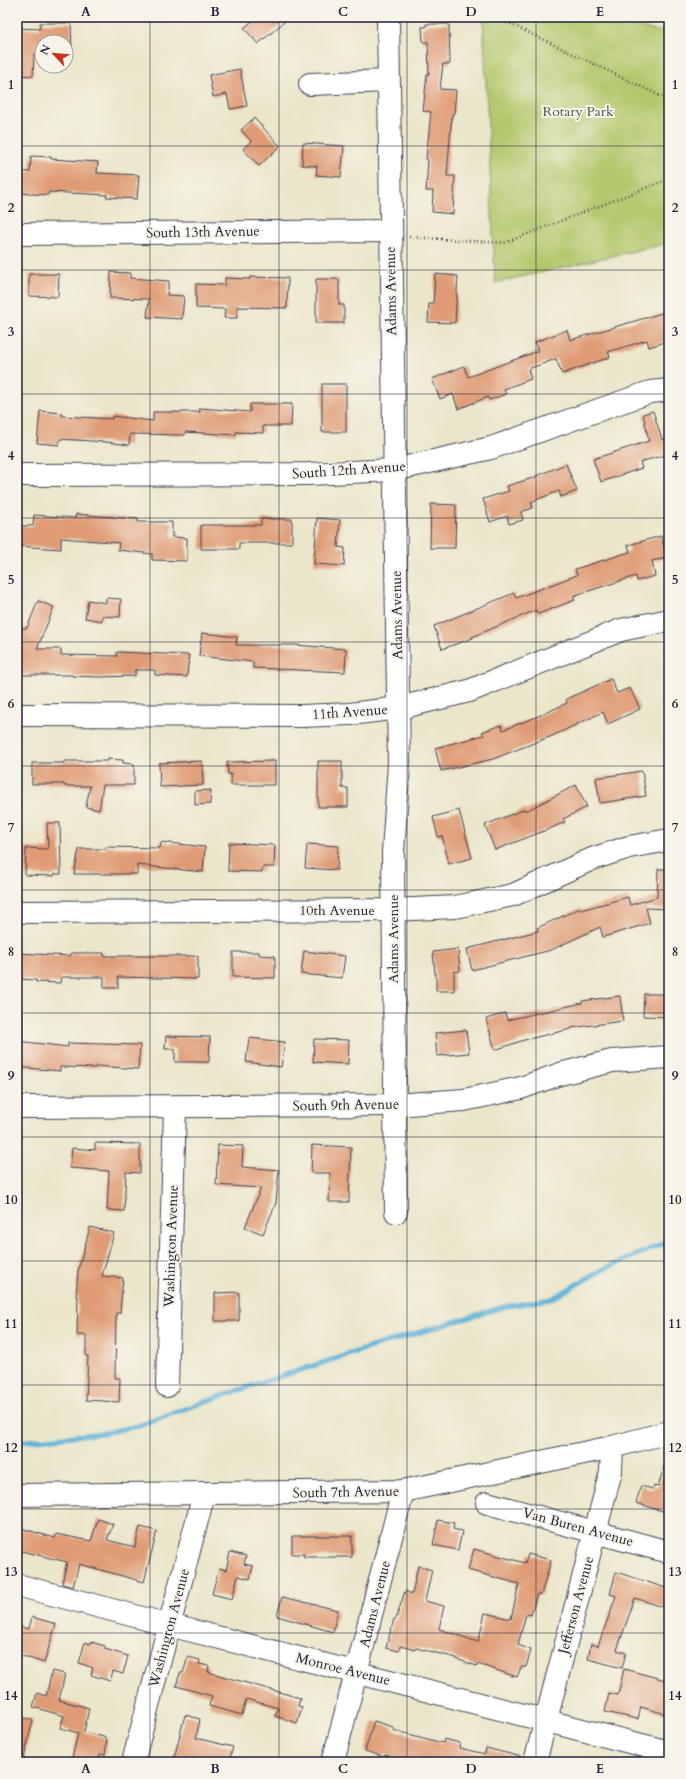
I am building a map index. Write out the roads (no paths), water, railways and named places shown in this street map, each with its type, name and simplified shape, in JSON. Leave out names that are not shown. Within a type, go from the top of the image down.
[{"type":"street","name":"Adams Avenue","points":[[388,17],[390,233],[399,708],[399,763],[393,852],[396,1212]]},
{"type":"street","points":[[310,84],[388,81]]},
{"type":"street","name":"South 13th Avenue","points":[[17,234],[390,233]]},
{"type":"street","name":"South 12th Avenue","points":[[17,476],[308,474],[394,470],[491,448],[650,392],[669,390]]},
{"type":"street","name":"11th Avenue","points":[[17,715],[302,716],[350,714],[399,708],[469,691],[621,630],[669,620]]},
{"type":"street","name":"10th Avenue","points":[[17,912],[393,910],[455,907],[513,895],[592,859],[629,847],[669,840]]},
{"type":"street","name":"South 9th Avenue","points":[[17,1107],[395,1105],[464,1100],[521,1088],[560,1074],[612,1061],[669,1057]]},
{"type":"street","name":"Washington Avenue","points":[[167,1386],[175,1107]]},
{"type":"street","name":"South 7th Avenue","points":[[17,1495],[403,1492],[612,1447],[669,1432]]},
{"type":"street","name":"Jefferson Avenue","points":[[535,1762],[596,1533],[611,1471],[612,1447]]},
{"type":"street","name":"Adams Avenue","points":[[333,1762],[403,1492]]},
{"type":"street","name":"Washington Avenue","points":[[133,1762],[204,1494]]},
{"type":"street","name":"Van Buren Avenue","points":[[486,1503],[669,1552]]},
{"type":"street","name":"Monroe Avenue","points":[[17,1585],[669,1752]]},
{"type":"waterway","points":[[17,1442],[103,1433],[137,1426],[218,1397],[371,1347],[503,1307],[551,1299],[602,1270],[669,1241]]},
{"type":"park label","name":"Rotary Park","points":[[578,111]]}]
